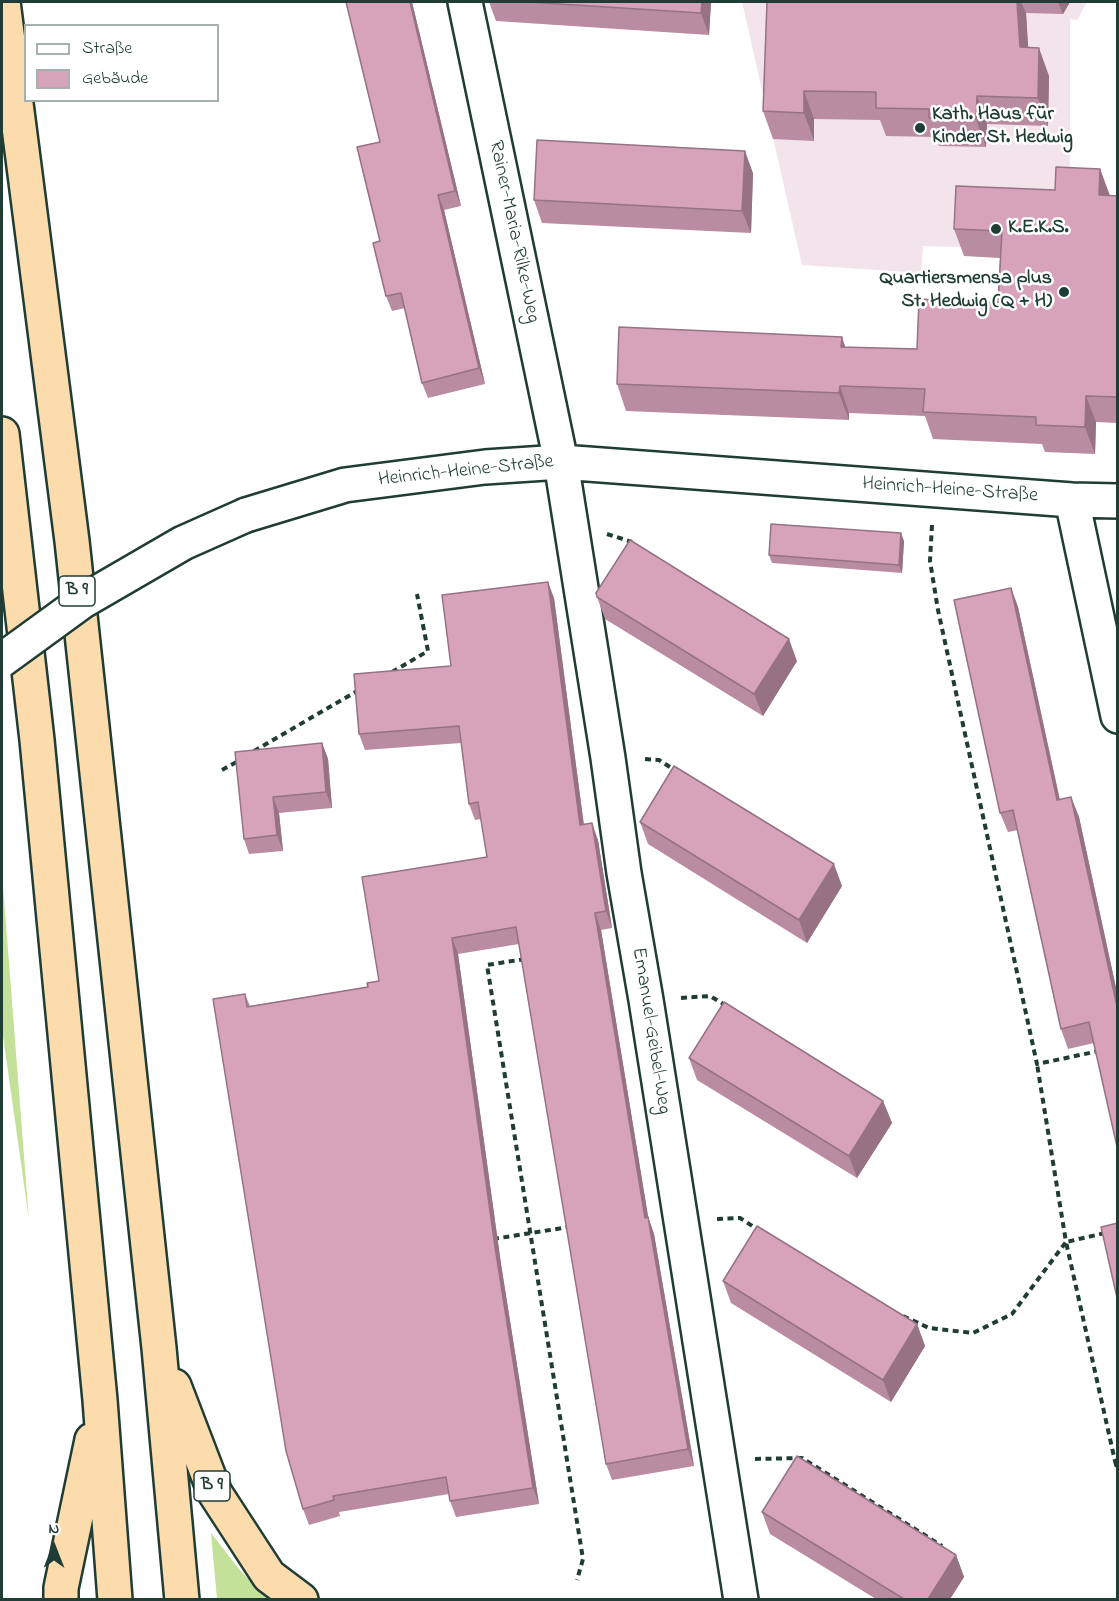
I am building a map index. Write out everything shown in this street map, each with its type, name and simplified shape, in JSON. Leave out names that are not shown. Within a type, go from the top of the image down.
[{"type":"highway","name":"B 9","points":[[3,2],[72,541],[159,1348],[182,1599]]},
{"type":"highway","points":[[2,434],[37,740],[100,1400],[115,1599]]},
{"type":"highway","name":"B 9","points":[[159,1348],[215,1493],[269,1576],[301,1599]]},
{"type":"highway","points":[[61,1599],[61,1588],[100,1400]]},
{"type":"street","name":"Rainer-Maria-Rilke-Weg","points":[[465,2],[561,462]]},
{"type":"street","name":"Heinrich-Heine-Straße","points":[[2,660],[83,601],[183,543],[246,515],[345,485],[484,467],[561,462],[1072,500],[1118,501]]},
{"type":"street","name":"Emanuel-Geibel-Weg","points":[[561,462],[624,873],[741,1599]]},
{"type":"street","points":[[1072,500],[1118,716]]},
{"type":"path","points":[[934,490],[930,561],[935,590],[1037,1064],[1066,1242],[1118,1472]]},
{"type":"path","points":[[572,526],[627,539],[637,545]]},
{"type":"path","points":[[391,672],[428,651],[417,594]]},
{"type":"path","points":[[252,752],[363,688]]},
{"type":"path","points":[[222,770],[242,758]]},
{"type":"path","points":[[608,758],[659,760],[679,772]]},
{"type":"path","points":[[532,958],[487,965],[583,1559],[577,1580]]},
{"type":"path","points":[[646,1000],[710,996],[730,1008]]},
{"type":"path","points":[[1037,1064],[1106,1049]]},
{"type":"path","points":[[680,1219],[740,1218],[770,1237]]},
{"type":"path","points":[[483,1241],[574,1227]]},
{"type":"path","points":[[900,1314],[929,1328],[973,1333],[1012,1314],[1066,1242],[1107,1232]]},
{"type":"path","points":[[718,1460],[802,1458],[942,1545]]},
{"type":"shaded area","name":"Kath. Haus für Kinder St. Hedwig","points":[[742,2],[1087,2],[1077,20],[1070,19],[1070,177],[1059,205],[961,247],[923,246],[921,273],[802,265]]},
{"type":"green space","points":[[2,873],[29,1220],[2,1029]]},
{"type":"green space","points":[[211,1533],[239,1569],[267,1599],[217,1599]]},
{"type":"building","points":[[346,2],[410,2],[455,191],[438,195],[479,368],[422,383],[401,293],[386,296],[373,243],[380,241],[357,147],[380,142]]},
{"type":"building","points":[[528,2],[702,2],[701,13]]},
{"type":"building","points":[[767,2],[1017,2],[1020,47],[1039,48],[1038,98],[977,96],[976,119],[929,118],[929,109],[876,108],[876,92],[804,91],[804,113],[763,111]]},
{"type":"building","points":[[537,140],[745,151],[742,211],[534,200]]},
{"type":"building","points":[[1056,167],[1100,169],[1099,195],[1118,196],[1118,397],[1086,396],[1085,427],[1036,425],[1036,417],[923,412],[925,389],[840,386],[839,393],[617,384],[619,327],[842,337],[841,347],[917,349],[919,299],[998,303],[1002,231],[954,229],[956,186],[1055,190]]},
{"type":"building","points":[[771,524],[901,533],[899,565],[769,555]]},
{"type":"building","points":[[630,540],[789,639],[754,694],[597,597],[596,593]]},
{"type":"building","points":[[548,582],[580,825],[592,823],[606,911],[595,913],[645,1218],[648,1217],[688,1449],[606,1464],[516,927],[452,938],[495,1247],[533,1488],[450,1501],[446,1477],[333,1496],[334,1500],[303,1509],[286,1451],[213,999],[245,994],[247,1007],[368,987],[367,983],[379,981],[362,877],[487,857],[478,802],[469,804],[459,726],[359,734],[354,674],[451,666],[442,595]]},
{"type":"building","points":[[1011,588],[1057,800],[1071,797],[1118,1011],[1118,1151],[1089,1022],[1061,1029],[1013,810],[1000,813],[954,600]]},
{"type":"building","points":[[322,743],[326,792],[273,797],[277,835],[244,839],[235,752]]},
{"type":"building","points":[[674,766],[834,864],[799,920],[640,822]]},
{"type":"building","points":[[724,1002],[883,1101],[849,1156],[689,1058]]},
{"type":"building","points":[[1118,1223],[1118,1302],[1101,1227]]},
{"type":"building","points":[[757,1226],[917,1324],[883,1380],[723,1281]]},
{"type":"building","points":[[797,1456],[956,1555],[928,1599],[904,1599],[762,1512]]},
{"type":"place","name":"Kath. Haus für Kinder St. Hedwig","points":[[920,128]]},
{"type":"place","name":"K.E.K.S.","points":[[996,229]]},
{"type":"place","name":"Quartiersmensa plus St. Hedwig (Q + H)","points":[[1064,292]]}]
